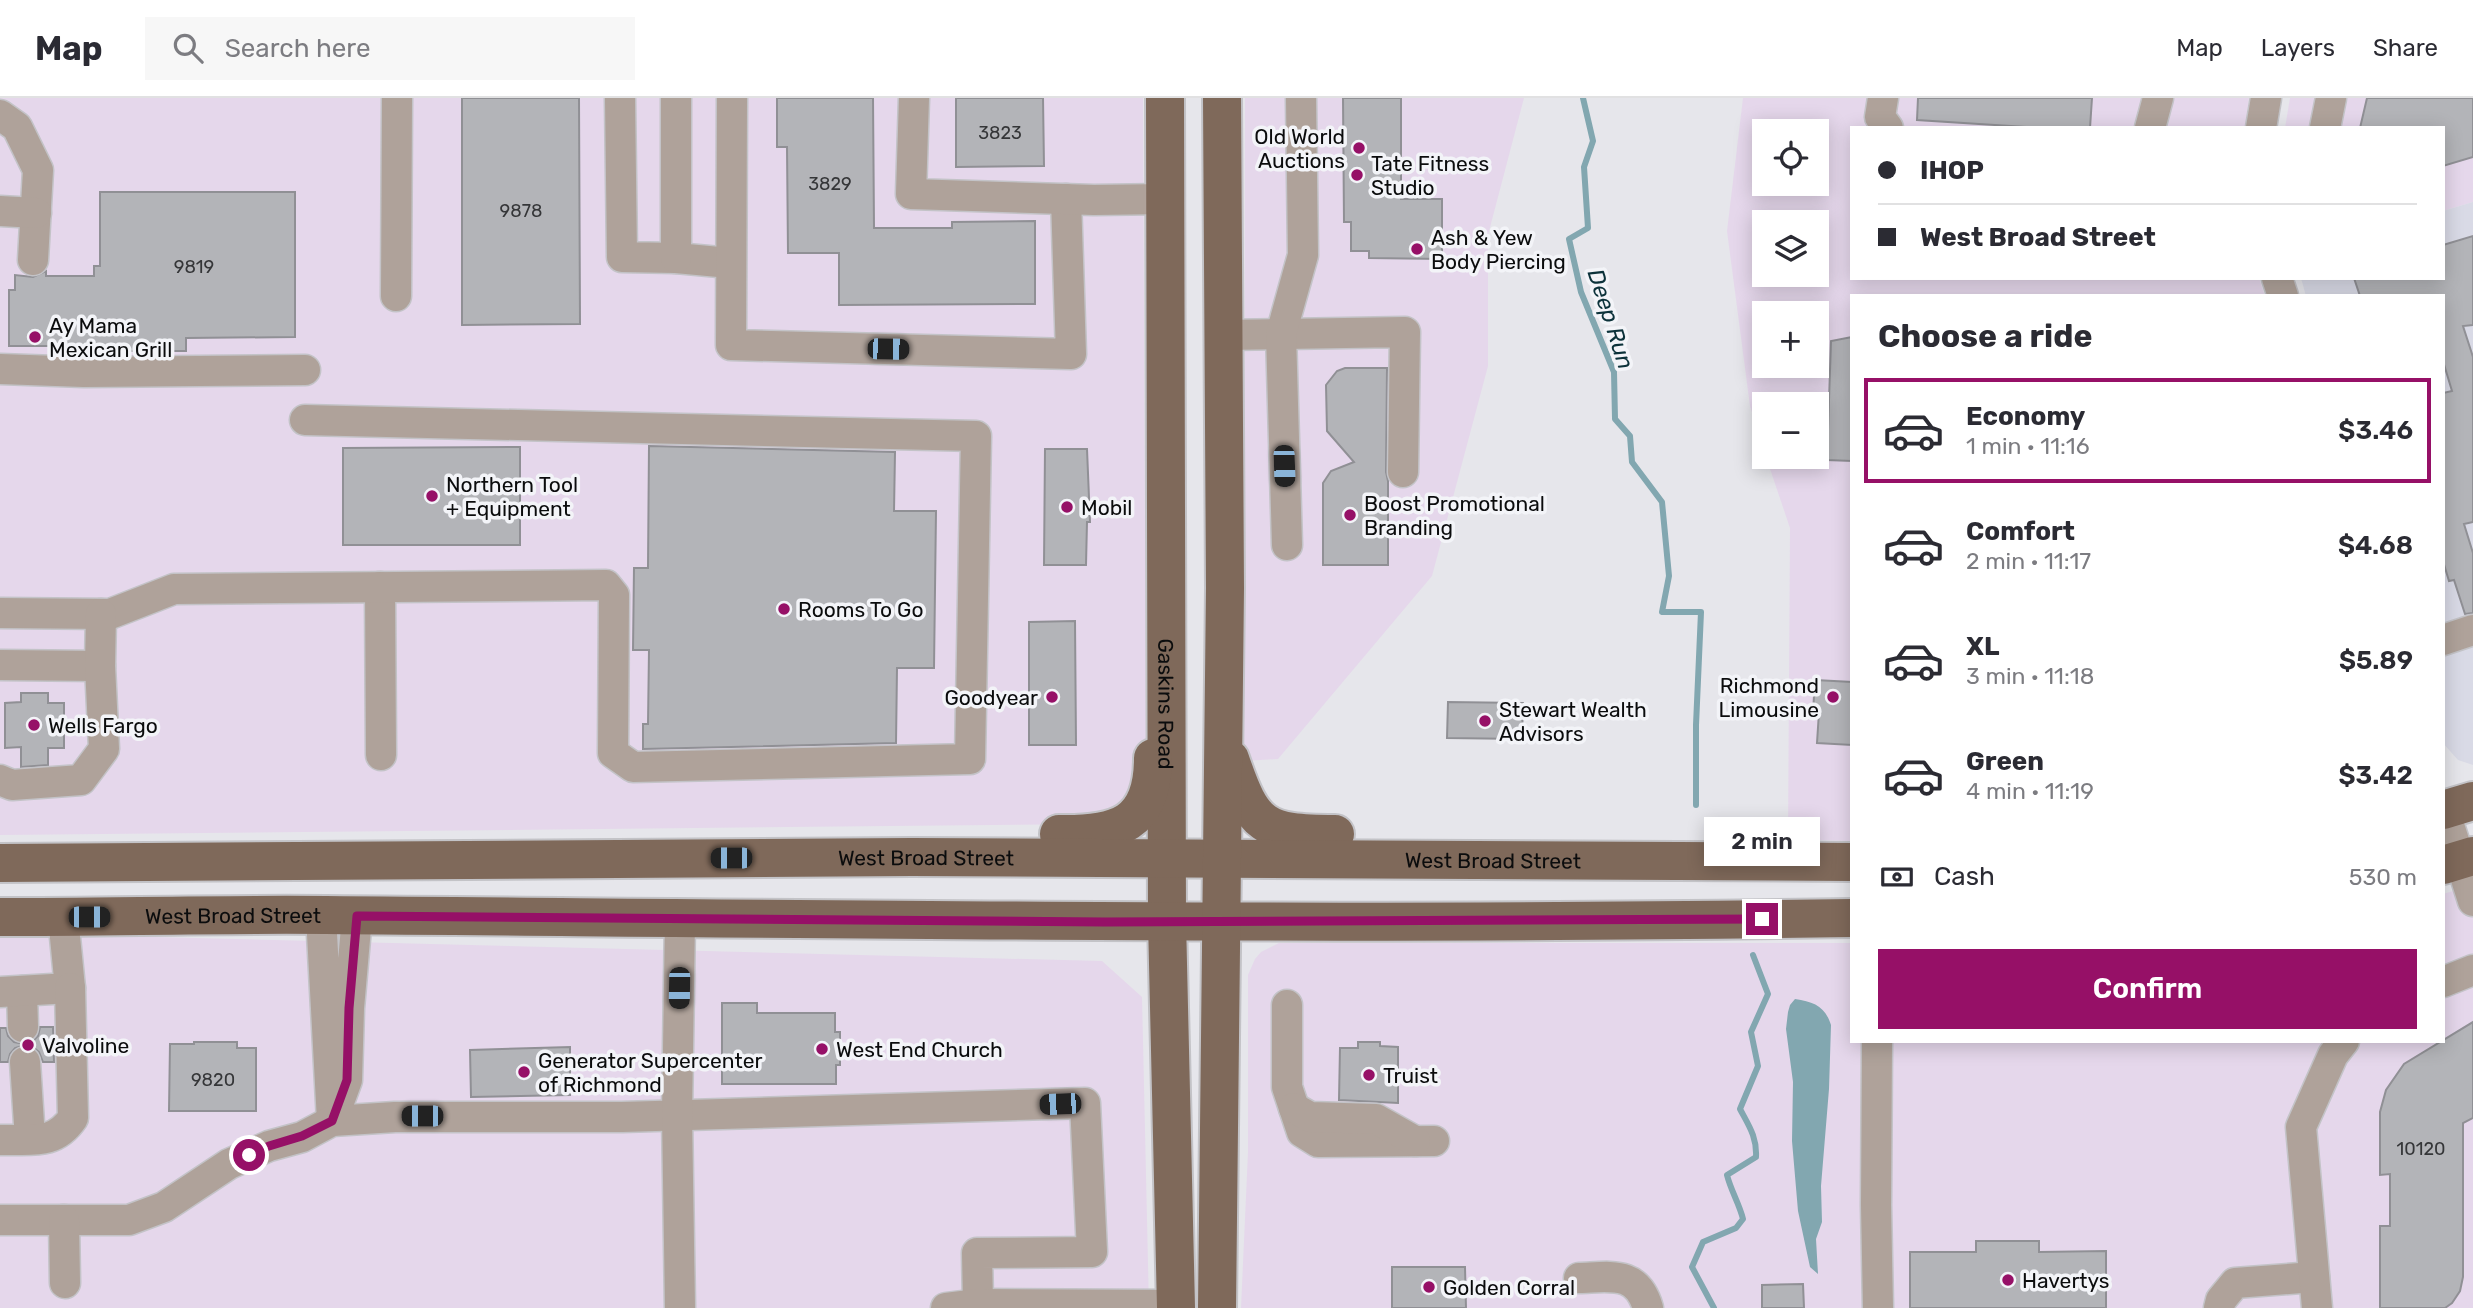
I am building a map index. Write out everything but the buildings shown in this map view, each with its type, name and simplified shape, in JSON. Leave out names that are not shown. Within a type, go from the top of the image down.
[{"type":"main road","name":"Gaskins Road","points":[[1165,98],[1167,921],[1176,1306]]},
{"type":"main road","points":[[1217,1308],[1223,740],[1222,98]]},
{"type":"main road","points":[[912,857],[1037,834],[1102,833],[1114,829],[1135,815],[1143,806],[1151,784],[1153,650],[1168,597]]},
{"type":"main road","points":[[1223,740],[1243,798],[1251,810],[1271,826],[1283,831],[1306,834],[1484,834],[1568,859]]},
{"type":"main road","name":"West Broad Street","points":[[0,863],[912,857],[1850,862]]},
{"type":"main road","name":"West Broad Street","points":[[0,917],[339,916],[1167,921],[1850,918]]},
{"type":"street","points":[[396,296],[397,98]]},
{"type":"street","points":[[620,98],[622,257],[730,263]]},
{"type":"street","points":[[676,98],[676,258]]},
{"type":"street","points":[[732,98],[731,345],[1071,354],[1066,199]]},
{"type":"street","points":[[914,98],[911,194],[1167,199]]},
{"type":"street","points":[[1287,545],[1281,334],[1303,255],[1301,98]]},
{"type":"street","points":[[1884,98],[1880,117],[1887,126]]},
{"type":"street","points":[[2151,126],[2158,98]]},
{"type":"street","points":[[2261,126],[2266,98]]},
{"type":"street","points":[[2325,126],[2331,98]]},
{"type":"street","points":[[0,115],[17,127],[38,170],[33,260]]},
{"type":"street","points":[[0,211],[36,213]]},
{"type":"street","points":[[1224,335],[1405,332],[1402,472]]},
{"type":"street","points":[[0,369],[84,372],[305,370]]},
{"type":"street","points":[[0,613],[110,614],[174,589],[606,585],[614,595],[613,753],[633,767],[970,759],[976,436],[305,420]]},
{"type":"street","points":[[380,587],[381,755]]},
{"type":"street","points":[[0,780],[12,785],[81,780],[104,749],[100,666],[101,614]]},
{"type":"street","points":[[2445,639],[2473,630]]},
{"type":"street","points":[[0,665],[100,666]]},
{"type":"street","points":[[2451,807],[2459,861],[2473,901]]},
{"type":"street","points":[[332,1121],[339,916]]},
{"type":"street","points":[[0,1140],[47,1139],[57,1135],[73,1118],[70,988],[64,917]]},
{"type":"street","points":[[680,919],[677,1115],[680,1308]]},
{"type":"street","points":[[2445,981],[2473,970]]},
{"type":"street","points":[[23,1027],[11,992],[70,988]]},
{"type":"street","points":[[1287,1005],[1287,1087],[1302,1132],[1318,1142],[1425,1141]]},
{"type":"street","points":[[1877,1043],[1878,1308]]},
{"type":"street","points":[[2317,1308],[2301,1127],[2333,1055],[2342,1043]]},
{"type":"street","points":[[25,1062],[30,1139]]},
{"type":"street","points":[[0,1220],[129,1220],[141,1217],[164,1207],[229,1164],[269,1146],[302,1136],[332,1121],[395,1117],[677,1115],[1086,1103],[1092,1252],[977,1253],[978,1304]]},
{"type":"street","points":[[64,1220],[65,1283]]},
{"type":"street","points":[[1579,1278],[1622,1277],[1633,1282],[1645,1298],[1648,1308]]},
{"type":"street","points":[[2219,1308],[2221,1300],[2235,1283],[2314,1277]]},
{"type":"street","points":[[946,1308],[978,1304],[1176,1306]]},
{"type":"shaded area","points":[[0,98],[1143,98],[1146,777],[1141,789],[1095,824],[0,835]]},
{"type":"shaded area","points":[[1245,98],[1524,98],[1488,235],[1488,366],[1432,576],[1278,759],[1244,761]]},
{"type":"shaded area","points":[[1743,98],[2249,98],[2245,126],[1850,126],[1850,280],[2260,280],[2264,294],[1850,294],[1850,841],[1788,839],[1790,528],[1770,469],[1829,469],[1829,392],[1752,392],[1752,412],[1727,231]]},
{"type":"shaded area","points":[[2290,98],[2473,98],[2473,202],[2445,210],[2445,126],[2285,126]]},
{"type":"shaded area","points":[[2473,202],[2473,765],[2458,760],[2445,745],[2445,294],[2305,294],[2302,280],[2445,280],[2445,210]]},
{"type":"shaded area","points":[[2473,885],[2473,1308],[1241,1308],[1248,1152],[1248,975],[1261,952],[1279,943],[1850,943],[1850,1043],[2445,1043],[2445,893]]},
{"type":"shaded area","points":[[0,936],[113,936],[1102,961],[1142,997],[1149,1308],[0,1308]]},
{"type":"water","points":[[1795,999],[1818,1006],[1826,1013],[1831,1025],[1821,1186],[1822,1222],[1816,1239],[1818,1274],[1810,1267],[1798,1211],[1792,1141],[1793,1082],[1786,1029],[1790,1005]]},
{"type":"waterway","name":"Deep Run","points":[[1583,98],[1593,141],[1584,167],[1588,228],[1569,239],[1581,292],[1614,372],[1615,419],[1630,436],[1632,462],[1662,502],[1669,576],[1662,612],[1701,612],[1696,805]]},
{"type":"waterway","name":"Deep Run","points":[[1714,1308],[1692,1267],[1703,1242],[1736,1228],[1743,1219],[1727,1175],[1756,1157],[1754,1138],[1740,1109],[1758,1066],[1751,1032],[1768,994],[1753,955]]},
{"type":"place","name":"Old World Auctions","points":[[1359,148]]},
{"type":"place","name":"Tate Fitness Studio","points":[[1357,175]]},
{"type":"place","name":"Ash & Yew Body Piercing","points":[[1417,249]]},
{"type":"place","name":"Ay Mama Mexican Grill","points":[[35,337]]},
{"type":"place","name":"Northern Tool + Equipment","points":[[432,496]]},
{"type":"place","name":"Mobil","points":[[1067,507]]},
{"type":"place","name":"Boost Promotional Branding","points":[[1350,515]]},
{"type":"place","name":"Rooms To Go","points":[[784,609]]},
{"type":"place","name":"Goodyear","points":[[1052,697]]},
{"type":"place","name":"Richmond Limousine","points":[[1833,697]]},
{"type":"place","name":"Stewart Wealth Advisors","points":[[1485,721]]},
{"type":"place","name":"Wells Fargo","points":[[34,725]]},
{"type":"place","name":"Valvoline","points":[[28,1045]]},
{"type":"place","name":"West End Church","points":[[822,1049]]},
{"type":"place","name":"Generator Supercenter of Richmond","points":[[524,1072]]},
{"type":"place","name":"Truist","points":[[1369,1075]]},
{"type":"place","name":"Havertys","points":[[2008,1280]]},
{"type":"place","name":"Golden Corral","points":[[1429,1287]]},
{"type":"route","points":[[249,1155],[302,1136],[332,1121],[347,1080],[349,1008],[357,916],[1105,922],[1762,919]]}]
